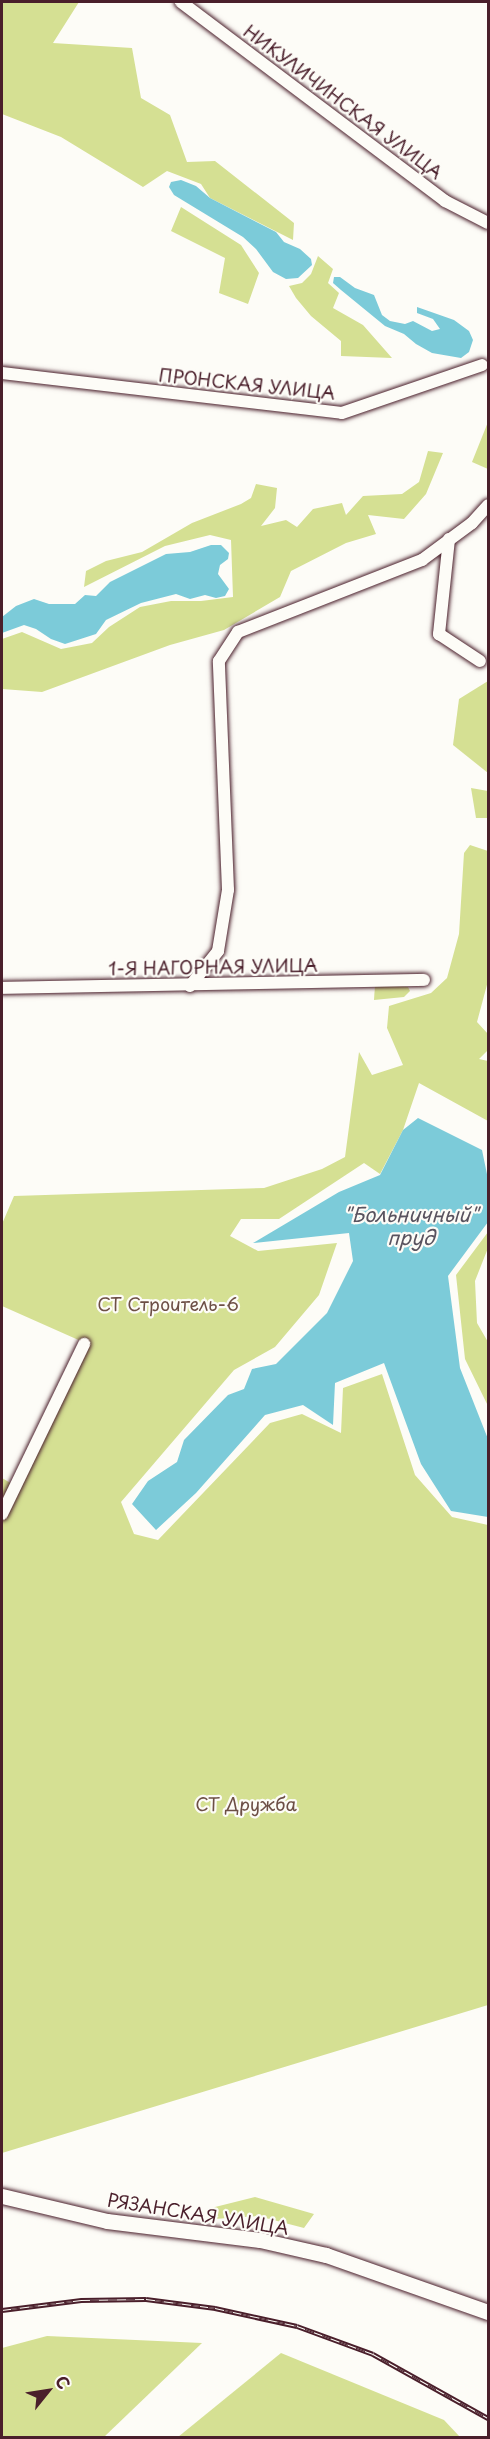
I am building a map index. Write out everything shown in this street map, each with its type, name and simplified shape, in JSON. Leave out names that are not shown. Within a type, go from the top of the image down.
[{"type":"street","name":"НИКУЛИЧИНСКАЯ УЛИЦА","points":[[181,2],[445,201],[489,223]]},
{"type":"street","name":"ПРОНСКАЯ УЛИЦА","points":[[2,373],[342,413],[482,365]]},
{"type":"street","points":[[190,986],[218,951],[228,890],[219,661],[238,633],[422,560],[472,523],[489,505]]},
{"type":"street","points":[[449,539],[439,634],[480,661]]},
{"type":"street","name":"1-Я НАГОРНАЯ УЛИЦА","points":[[2,988],[424,980]]},
{"type":"street","points":[[2,1514],[84,1344]]},
{"type":"street","name":"РЯЗАНСКАЯ УЛИЦА","points":[[2,2196],[107,2221],[260,2240],[326,2255],[489,2312]]},
{"type":"green space","points":[[2,2],[79,2],[53,43],[132,48],[141,98],[170,115],[187,162],[215,161],[294,223],[293,240],[210,198],[201,184],[167,171],[143,187],[61,137],[2,114]]},
{"type":"green space","points":[[181,207],[241,245],[259,273],[248,304],[219,293],[225,258],[171,231]]},
{"type":"green space","points":[[318,256],[333,269],[328,283],[339,293],[333,308],[363,325],[392,358],[341,356],[341,341],[311,316],[296,298],[289,286],[302,283],[311,274]]},
{"type":"green space","points":[[488,422],[488,469],[472,462]]},
{"type":"green space","points":[[428,451],[443,453],[426,494],[404,519],[368,515],[376,534],[346,543],[291,571],[280,597],[224,630],[170,645],[42,692],[2,689],[2,639],[22,632],[61,649],[92,643],[109,627],[140,607],[171,601],[201,601],[233,597],[231,540],[210,535],[165,546],[84,587],[86,571],[106,561],[142,552],[192,523],[241,504],[251,498],[256,484],[277,488],[275,508],[261,526],[286,520],[297,527],[313,509],[342,503],[346,515],[363,496],[402,494],[419,482]]},
{"type":"green space","points":[[488,681],[488,773],[453,745],[459,699]]},
{"type":"green space","points":[[471,788],[488,791],[488,818],[476,818]]},
{"type":"green space","name":"СТ Дружба","points":[[470,845],[488,851],[488,981],[477,1022],[488,1034],[488,1050],[479,1059],[488,1061],[488,1121],[419,1083],[403,1130],[380,1174],[364,1163],[279,1219],[241,1219],[230,1236],[258,1251],[337,1243],[319,1295],[275,1347],[234,1370],[121,1502],[134,1534],[158,1540],[270,1423],[302,1414],[341,1433],[343,1388],[382,1374],[415,1475],[452,1517],[488,1525],[488,2005],[2,2153],[2,1478],[14,1485],[83,1342],[2,1306],[2,1224],[14,1196],[264,1188],[322,1169],[345,1157],[359,1052],[372,1075],[403,1065],[387,1028],[389,1006],[431,993],[447,978],[459,934],[464,853]]},
{"type":"green space","points":[[375,985],[397,985],[408,987],[410,991],[404,997],[374,1000]]},
{"type":"green space","points":[[488,1232],[488,1248],[475,1281],[477,1323],[488,1342],[488,1406],[465,1359],[456,1275]]},
{"type":"green space","points":[[255,2197],[314,2214],[304,2228],[258,2216],[214,2219],[207,2209]]},
{"type":"green space","points":[[47,2336],[202,2343],[104,2437],[2,2437],[2,2348]]},
{"type":"green space","points":[[281,2353],[444,2420],[460,2437],[178,2437]]},
{"type":"water","points":[[181,180],[196,186],[210,198],[276,232],[284,242],[300,249],[311,259],[312,265],[298,278],[286,279],[273,272],[256,249],[243,237],[174,195],[169,187],[171,182]]},
{"type":"water","points":[[334,277],[340,277],[355,288],[374,295],[382,315],[390,321],[405,324],[413,321],[432,331],[440,329],[433,319],[417,313],[417,307],[454,320],[469,331],[473,340],[469,352],[461,358],[432,353],[404,334],[385,326],[333,283]]},
{"type":"water","points":[[211,545],[221,545],[229,553],[228,559],[220,565],[218,574],[229,589],[225,596],[216,598],[205,595],[190,599],[176,594],[141,603],[106,620],[96,634],[65,644],[24,625],[2,633],[2,617],[16,606],[34,599],[49,604],[75,604],[85,595],[96,596],[110,582],[166,554],[190,552]]},
{"type":"water","name":"\"Больничный\" пруд","points":[[418,1118],[482,1150],[488,1179],[488,1222],[448,1276],[460,1368],[488,1439],[488,1517],[451,1511],[421,1464],[384,1363],[335,1383],[333,1425],[303,1405],[265,1415],[196,1493],[156,1530],[132,1504],[148,1481],[177,1462],[184,1440],[228,1395],[244,1389],[252,1369],[276,1364],[327,1313],[353,1261],[349,1233],[253,1243],[339,1192],[380,1175],[403,1130]]},
{"type":"railway","points":[[2,2310],[81,2300],[146,2299],[215,2308],[297,2326],[373,2354],[488,2418]]},
{"type":"park label","name":"СТ Строитель-6","points":[[168,1304]]}]
